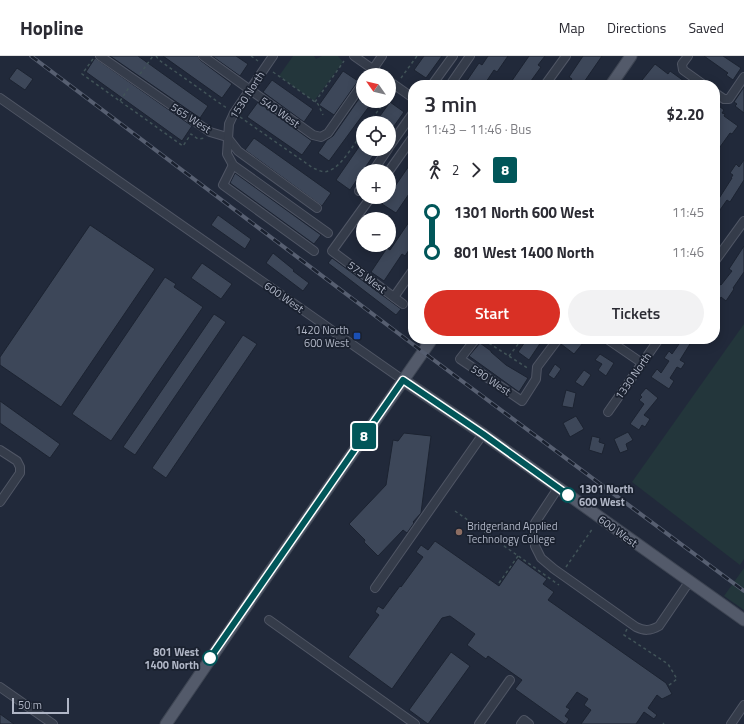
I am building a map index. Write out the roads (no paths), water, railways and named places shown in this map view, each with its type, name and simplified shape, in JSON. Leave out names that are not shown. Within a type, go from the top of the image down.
[{"type":"main road","points":[[614,80],[631,56]]},
{"type":"main road","points":[[166,724],[187,691],[428,344]]},
{"type":"main road","name":"600 West","points":[[403,380],[483,434],[744,620]]},
{"type":"street","name":"540 West","points":[[203,56],[250,91],[314,135],[321,136],[328,133],[356,93]]},
{"type":"street","name":"1530 North","points":[[227,137],[229,124],[273,56]]},
{"type":"street","points":[[354,56],[367,68]]},
{"type":"street","points":[[374,68],[382,56]]},
{"type":"street","points":[[436,80],[453,56]]},
{"type":"street","points":[[453,80],[470,56]]},
{"type":"street","points":[[549,80],[566,56]]},
{"type":"street","points":[[688,56],[682,64],[683,70],[697,80]]},
{"type":"street","name":"565 West","points":[[97,57],[209,131],[227,137]]},
{"type":"street","points":[[720,97],[724,100],[729,99],[744,77]]},
{"type":"street","points":[[396,86],[408,94]]},
{"type":"street","name":"600 West","points":[[0,98],[403,380]]},
{"type":"street","points":[[396,137],[408,120]]},
{"type":"street","points":[[227,137],[227,154],[233,166],[328,234]]},
{"type":"street","points":[[227,137],[238,151],[317,208]]},
{"type":"street","points":[[394,164],[408,144]]},
{"type":"street","points":[[233,166],[223,185],[314,251]]},
{"type":"street","name":"575 West","points":[[366,204],[332,251],[403,304]]},
{"type":"street","points":[[720,254],[744,221]]},
{"type":"street","points":[[394,297],[408,277]]},
{"type":"street","name":"590 West","points":[[472,344],[460,359],[522,401],[536,379],[537,367],[554,344]]},
{"type":"street","points":[[614,344],[642,363]]},
{"type":"street","name":"1330 North","points":[[608,412],[655,344]]},
{"type":"street","points":[[375,588],[483,434]]},
{"type":"street","points":[[0,450],[17,461],[20,467],[20,473],[0,502]]},
{"type":"street","points":[[558,488],[540,512],[535,523],[534,534],[535,546],[541,558],[557,572],[636,627],[643,630],[651,630],[658,626],[689,582]]},
{"type":"street","points":[[269,620],[414,724]]},
{"type":"street","points":[[480,724],[510,680]]},
{"type":"street","points":[[0,687],[52,724]]},
{"type":"street","points":[[731,724],[744,705]]},
{"type":"street","points":[[521,724],[524,720],[529,724]]},
{"type":"railway","points":[[31,56],[408,341]]},
{"type":"railway","points":[[412,344],[744,591]]},
{"type":"place","name":"1420 North 600 West","points":[[357,336]]},
{"type":"place","name":"1301 North 600 West","points":[[568,495]]},
{"type":"place","name":"Bridgerland Applied Technology College","points":[[459,532]]},
{"type":"place","name":"801 West 1400 North","points":[[210,658]]}]
